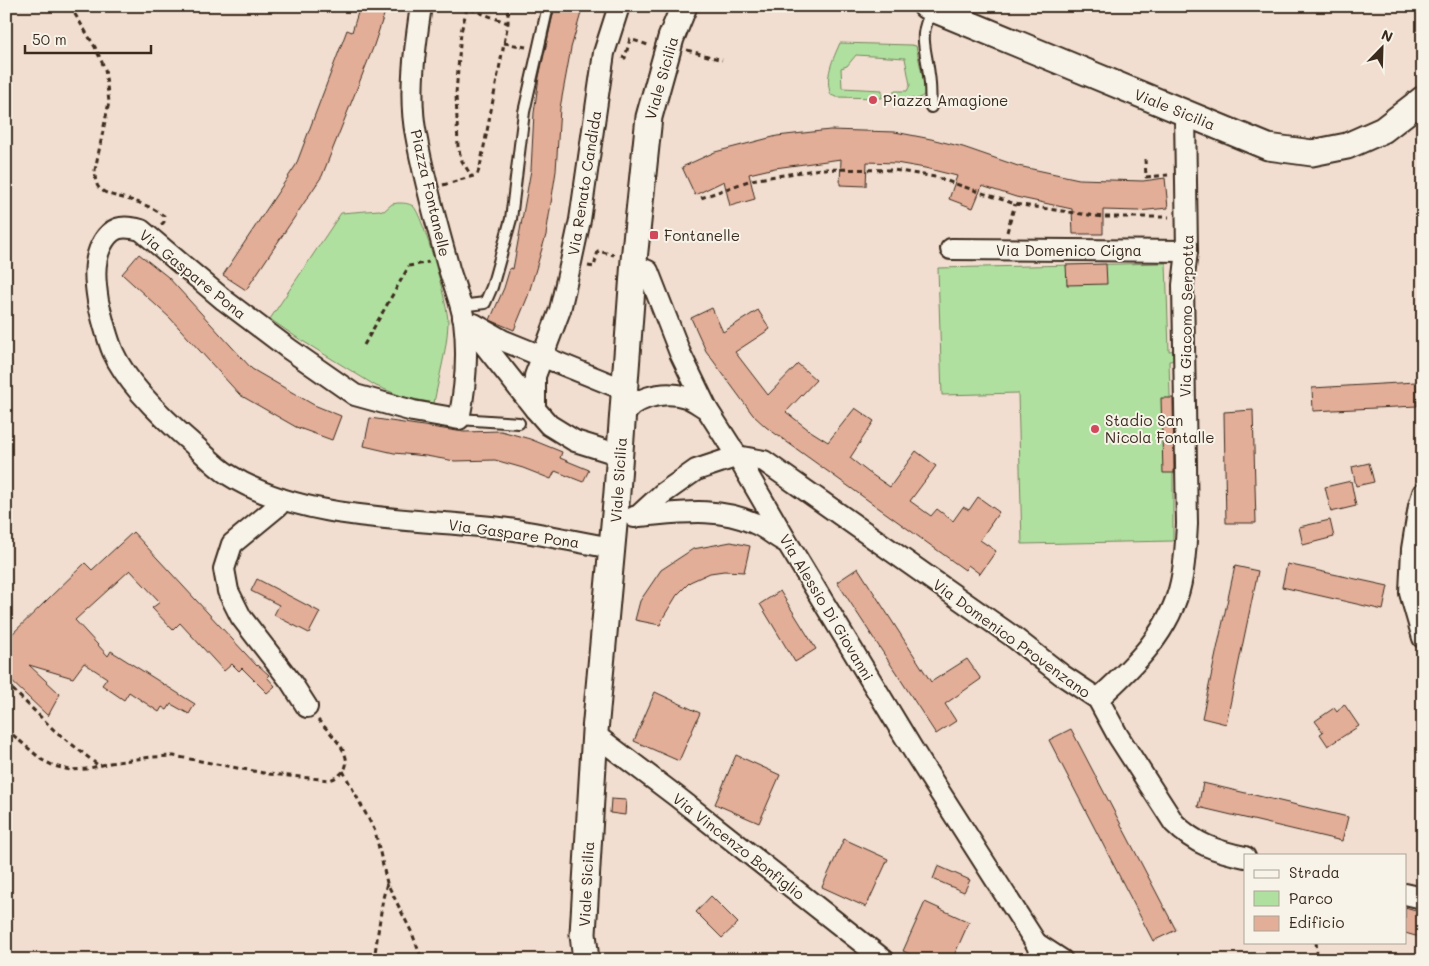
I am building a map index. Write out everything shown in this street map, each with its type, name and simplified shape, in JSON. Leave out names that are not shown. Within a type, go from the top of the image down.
[{"type":"street","name":"Piazza Fontanelle","points":[[421,6],[416,37],[413,95],[415,134],[428,190],[462,312]]},
{"type":"street","name":"Via Renato Candida","points":[[535,409],[535,376],[560,310],[571,262],[580,220],[604,53],[619,6]]},
{"type":"street","name":"Viale Sicilia","points":[[586,960],[583,934],[595,731],[648,117],[668,48],[684,6]]},
{"type":"street","name":"Viale Sicilia","points":[[929,8],[1268,147],[1312,154],[1346,146],[1383,130],[1423,99]]},
{"type":"street","name":"Via Giacomo Serpotta","points":[[1098,700],[1130,670],[1164,627],[1181,583],[1187,524],[1183,285],[1187,251],[1185,113]]},
{"type":"street","name":"Via Gaspare Pona","points":[[459,419],[413,411],[355,395],[289,349],[224,300],[142,230],[127,226],[113,230],[104,239],[98,253],[94,280],[102,322],[114,353],[136,388],[176,430],[228,474],[281,499],[352,514],[508,529],[613,536]]},
{"type":"street","name":"Via Domenico Cigna","points":[[951,249],[1187,251]]},
{"type":"street","name":"Via Alessio Di Giovanni","points":[[634,263],[648,271],[680,353],[733,458],[1040,951],[1062,960]]},
{"type":"street","points":[[462,312],[502,340],[625,390]]},
{"type":"street","points":[[462,312],[549,425],[575,441],[620,455]]},
{"type":"street","points":[[459,419],[464,394],[466,361],[462,312]]},
{"type":"street","points":[[622,421],[625,412],[632,405],[651,397],[662,395],[686,397],[707,409]]},
{"type":"street","points":[[613,536],[662,494],[696,470],[733,458]]},
{"type":"street","name":"Via Domenico Provenzano","points":[[733,458],[764,461],[1012,636],[1098,700],[1118,736],[1174,823],[1185,835],[1203,845],[1244,857]]},
{"type":"street","points":[[1423,493],[1412,549],[1410,593],[1423,638]]},
{"type":"street","points":[[281,499],[278,506],[232,544],[224,569],[228,591],[241,617],[291,682],[306,707]]},
{"type":"street","points":[[638,516],[694,511],[726,513],[755,523],[787,542]]},
{"type":"street","name":"Via Vincenzo Bonfiglio","points":[[595,731],[598,737],[884,960]]},
{"type":"street","points":[[1406,894],[1423,898]]},
{"type":"lane","points":[[462,312],[485,303],[492,287],[511,219],[524,112],[548,6]]},
{"type":"lane","points":[[929,8],[925,22],[924,38],[930,76],[930,107]]},
{"type":"lane","points":[[459,419],[519,423]]},
{"type":"path","points":[[70,6],[95,47],[105,69],[109,102],[95,170],[95,180],[99,188],[113,196],[159,212],[164,216],[164,222],[161,225]]},
{"type":"path","points":[[462,6],[508,23]]},
{"type":"path","points":[[428,190],[477,175],[508,23],[508,6]]},
{"type":"path","points":[[467,8],[461,32],[456,94],[458,147],[462,161],[472,177]]},
{"type":"path","points":[[604,53],[624,58],[630,39],[722,60]]},
{"type":"path","points":[[504,43],[538,49]]},
{"type":"path","points":[[1145,159],[1146,176],[1170,175],[1170,184]]},
{"type":"path","points":[[701,198],[751,180],[821,169],[894,170],[935,177],[1016,204],[1102,217],[1171,217],[1172,210]]},
{"type":"path","points":[[1008,250],[1007,233],[1016,204]]},
{"type":"path","points":[[571,262],[594,267],[598,252],[634,263]]},
{"type":"path","points":[[364,345],[409,266],[434,262],[446,257]]},
{"type":"path","points":[[6,683],[54,730],[99,766]]},
{"type":"path","points":[[6,729],[42,760],[54,766],[70,770],[86,769],[151,757],[174,756],[240,769],[314,780],[337,778],[347,764],[347,756],[340,744],[306,707]]},
{"type":"path","points":[[343,771],[375,831],[387,883],[412,933],[422,960]]},
{"type":"path","points":[[374,960],[387,883]]},
{"type":"path","points":[[1316,944],[1318,960]]},
{"type":"green space","points":[[840,43],[916,46],[925,88],[924,95],[918,99],[894,98],[894,91],[907,91],[910,85],[905,58],[856,55],[847,66],[841,68],[842,88],[882,90],[882,98],[836,97],[831,95],[828,82],[829,75]]},
{"type":"green space","points":[[406,203],[413,206],[423,226],[435,262],[447,314],[446,343],[434,403],[404,397],[376,386],[270,319],[341,213],[384,211],[392,204]]},
{"type":"green space","name":"Stadio San Nicola Fontalle","points":[[1166,263],[1169,351],[1178,350],[1178,360],[1169,361],[1172,464],[1181,463],[1181,473],[1173,474],[1173,541],[1022,544],[1018,393],[942,395],[938,268]]},
{"type":"building","points":[[360,6],[387,6],[373,48],[322,176],[246,290],[223,275],[296,165],[347,30],[352,32]]},
{"type":"building","points":[[555,6],[583,6],[571,48],[560,108],[556,171],[546,235],[528,296],[514,330],[490,320],[504,288],[510,268],[513,269],[531,170],[534,113],[539,77]]},
{"type":"building","points":[[830,130],[895,132],[931,139],[963,147],[1018,166],[1079,179],[1143,181],[1165,178],[1168,208],[1138,211],[1103,210],[1103,234],[1073,234],[1072,209],[1016,197],[982,186],[973,208],[949,199],[957,176],[925,168],[896,163],[867,162],[866,186],[840,185],[841,159],[775,168],[749,174],[755,199],[730,206],[724,181],[695,195],[682,167],[715,152],[777,136]]},
{"type":"building","points":[[139,254],[168,277],[252,369],[314,405],[341,416],[332,440],[296,427],[240,395],[170,318],[122,274]]},
{"type":"building","points":[[1106,264],[1107,284],[1067,285],[1066,265]]},
{"type":"building","points":[[712,308],[723,332],[758,310],[770,329],[735,352],[768,395],[798,364],[816,380],[786,412],[809,430],[828,442],[855,408],[874,421],[850,458],[868,472],[890,487],[916,451],[936,466],[910,501],[931,516],[937,509],[953,521],[963,507],[969,510],[978,497],[999,512],[980,540],[996,551],[980,574],[968,565],[965,570],[766,427],[753,415],[706,351],[691,318]]},
{"type":"building","points":[[1416,382],[1417,406],[1313,411],[1312,388]]},
{"type":"building","points":[[1161,398],[1173,398],[1174,473],[1163,473]]},
{"type":"building","points":[[1253,410],[1256,523],[1226,523],[1224,412]]},
{"type":"building","points":[[370,418],[464,432],[501,431],[530,439],[562,452],[560,458],[589,470],[583,482],[555,471],[551,479],[495,460],[455,461],[394,453],[364,446]]},
{"type":"building","points":[[1369,463],[1374,482],[1356,486],[1352,467]]},
{"type":"building","points":[[1351,481],[1356,506],[1331,512],[1325,487]]},
{"type":"building","points":[[1330,520],[1334,537],[1303,545],[1299,527]]},
{"type":"building","points":[[133,532],[257,666],[269,675],[267,677],[275,686],[267,693],[242,668],[239,671],[232,664],[224,671],[180,623],[173,630],[152,608],[160,602],[130,570],[75,620],[108,656],[111,651],[195,704],[189,714],[171,704],[167,710],[162,707],[159,712],[129,692],[124,700],[102,685],[107,678],[84,663],[73,678],[29,665],[60,694],[48,716],[6,676],[6,640],[85,563],[92,570]]},
{"type":"building","points":[[731,542],[750,546],[744,572],[724,571],[710,573],[690,582],[677,595],[660,625],[635,620],[640,601],[661,570],[693,549]]},
{"type":"building","points":[[1287,564],[1388,586],[1383,610],[1282,587]]},
{"type":"building","points":[[1235,566],[1258,571],[1226,724],[1202,718]]},
{"type":"building","points":[[858,568],[931,682],[967,659],[981,679],[945,704],[956,721],[936,734],[837,582]]},
{"type":"building","points":[[257,579],[320,612],[309,633],[274,615],[279,605],[251,591]]},
{"type":"building","points":[[780,591],[816,649],[795,662],[760,604]]},
{"type":"building","points":[[655,692],[700,713],[679,761],[634,741]]},
{"type":"building","points":[[1344,704],[1359,726],[1328,746],[1320,734],[1323,732],[1315,721],[1334,708],[1337,712]]},
{"type":"building","points":[[1071,729],[1176,930],[1153,941],[1049,740]]},
{"type":"building","points":[[736,755],[780,775],[759,823],[715,804]]},
{"type":"building","points":[[1203,783],[1348,817],[1342,841],[1198,807]]},
{"type":"building","points":[[611,799],[626,800],[625,815],[610,813]]},
{"type":"building","points":[[844,839],[888,859],[866,907],[822,887]]},
{"type":"building","points":[[938,866],[970,880],[964,892],[933,879]]},
{"type":"building","points":[[711,896],[738,923],[722,938],[696,912]]},
{"type":"building","points":[[925,902],[969,922],[952,960],[923,960],[903,951]]},
{"type":"building","points":[[1406,907],[1423,912],[1423,938],[1406,933]]},
{"type":"place","name":"Piazza Amagione","points":[[873,100]]},
{"type":"place","name":"Fontanelle","points":[[654,235]]},
{"type":"place","name":"Stadio San Nicola Fontalle","points":[[1095,429]]}]
